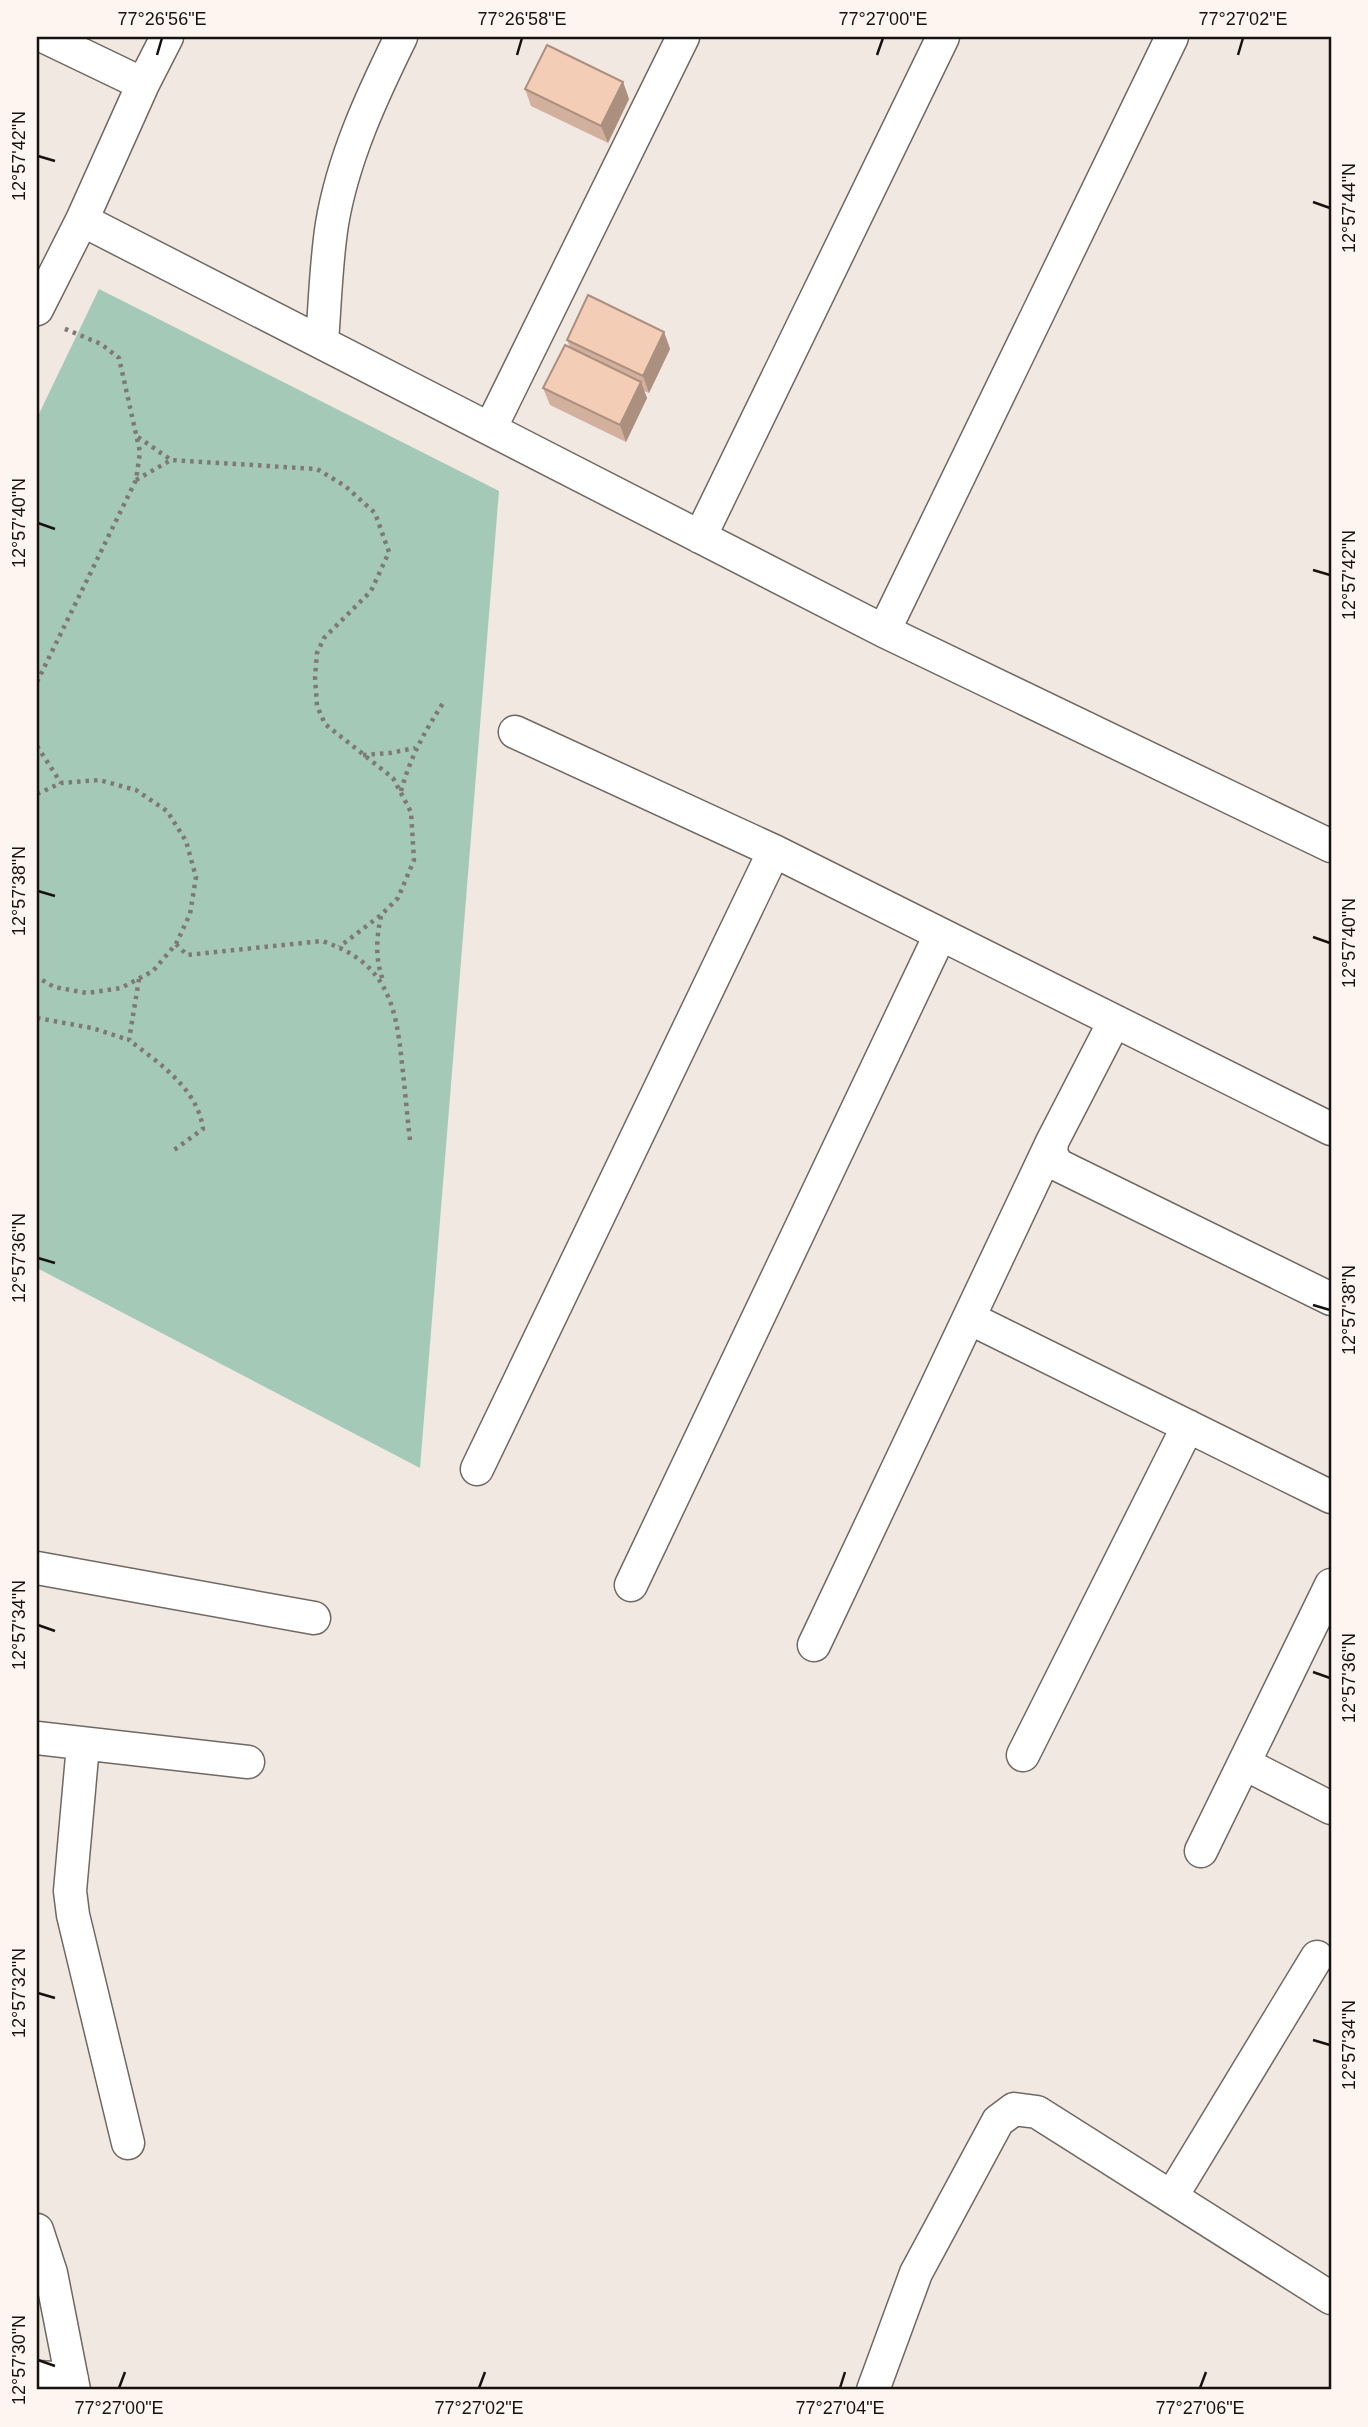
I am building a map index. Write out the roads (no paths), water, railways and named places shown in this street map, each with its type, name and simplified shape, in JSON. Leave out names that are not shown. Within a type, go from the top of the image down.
[{"type":"street","points":[[45,37],[143,84]]},
{"type":"street","points":[[44,305],[143,84],[167,37]]},
{"type":"street","points":[[321,342],[332,223],[349,159],[377,87],[401,37]]},
{"type":"street","points":[[490,429],[683,37]]},
{"type":"street","points":[[700,537],[943,37]]},
{"type":"street","points":[[884,631],[1172,37]]},
{"type":"street","points":[[82,220],[884,631],[1331,846]]},
{"type":"street","points":[[515,732],[774,851],[1331,1129]]},
{"type":"street","points":[[477,1469],[774,851]]},
{"type":"street","points":[[631,1586],[940,934]]},
{"type":"street","points":[[814,1645],[1052,1142],[1114,1021]]},
{"type":"street","points":[[1052,1142],[1051,1154],[1058,1165],[1331,1299]]},
{"type":"street","points":[[969,1318],[1331,1497]]},
{"type":"street","points":[[1023,1755],[1188,1426]]},
{"type":"street","points":[[37,1568],[314,1618]]},
{"type":"street","points":[[1201,1851],[1331,1585]]},
{"type":"street","points":[[37,1738],[248,1762]]},
{"type":"street","points":[[83,1745],[70,1891],[73,1915],[128,2143]]},
{"type":"street","points":[[1245,1764],[1331,1808]]},
{"type":"street","points":[[1172,2196],[1317,1957]]},
{"type":"street","points":[[873,2390],[916,2273],[998,2121],[1014,2109],[1037,2112],[1331,2298]]},
{"type":"street","points":[[37,2230],[51,2273],[73,2384],[37,2377]]}]
